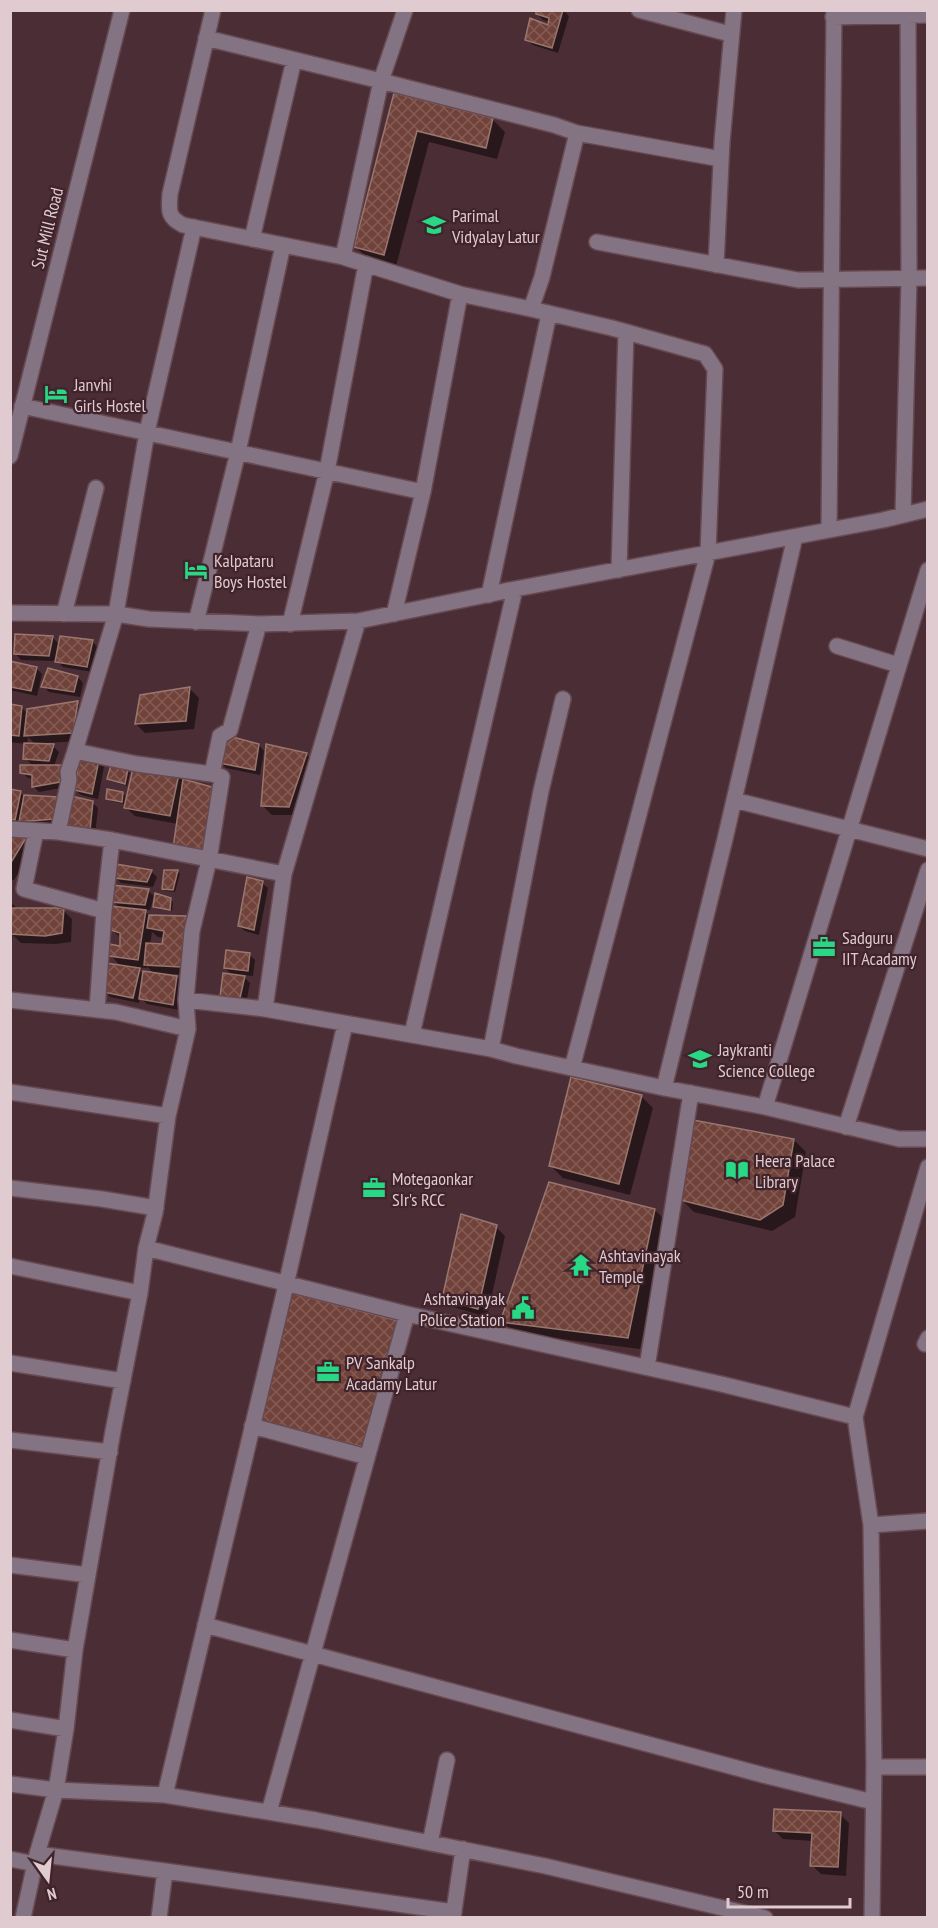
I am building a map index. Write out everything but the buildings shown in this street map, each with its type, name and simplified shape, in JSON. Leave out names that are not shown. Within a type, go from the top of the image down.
[{"type":"street","name":"Sut Mill Road","points":[[10,456],[122,10]]},
{"type":"street","points":[[213,10],[170,194],[170,215],[174,221],[343,257],[460,294],[626,332],[705,354],[715,369],[708,553],[572,1068]]},
{"type":"street","points":[[343,257],[381,81],[405,10]]},
{"type":"street","points":[[639,10],[730,34]]},
{"type":"street","points":[[716,265],[721,159],[730,34],[734,10]]},
{"type":"street","points":[[903,515],[909,278],[908,13]]},
{"type":"street","points":[[828,530],[833,14],[927,15]]},
{"type":"street","points":[[206,38],[554,125],[577,134],[721,159]]},
{"type":"street","points":[[252,239],[294,60]]},
{"type":"street","points":[[531,309],[542,277],[577,134]]},
{"type":"street","points":[[58,832],[69,780],[68,771],[116,614],[147,432],[194,227]]},
{"type":"street","points":[[597,242],[798,280],[927,278]]},
{"type":"street","points":[[196,622],[283,245]]},
{"type":"street","points":[[290,624],[327,471],[366,264]]},
{"type":"street","points":[[394,614],[423,492],[460,294]]},
{"type":"street","points":[[489,595],[549,314]]},
{"type":"street","points":[[619,570],[626,332]]},
{"type":"street","points":[[22,406],[423,492]]},
{"type":"street","points":[[64,614],[96,488]]},
{"type":"street","points":[[10,613],[116,614],[149,619],[259,624],[358,621],[795,537],[927,509]]},
{"type":"street","points":[[664,1088],[795,537]]},
{"type":"street","points":[[765,1107],[927,570]]},
{"type":"street","points":[[412,1034],[515,590]]},
{"type":"street","points":[[265,1010],[284,874],[358,621]]},
{"type":"street","points":[[212,774],[220,736],[230,730],[259,624]]},
{"type":"street","points":[[837,646],[898,665]]},
{"type":"street","points":[[492,1048],[537,813],[563,699]]},
{"type":"street","points":[[23,1917],[36,1859],[56,1790],[75,1650],[88,1575],[140,1293],[146,1248],[156,1208],[168,1116],[188,1029],[186,1000],[192,931],[209,860],[222,777],[137,764],[75,751]]},
{"type":"street","points":[[734,800],[927,849]]},
{"type":"street","points":[[10,829],[58,832],[112,840],[284,874]]},
{"type":"street","points":[[36,831],[24,889],[104,910]]},
{"type":"street","points":[[97,1010],[104,910],[112,840]]},
{"type":"street","points":[[846,1127],[927,870]]},
{"type":"street","points":[[10,1000],[116,1012],[188,1029]]},
{"type":"street","points":[[186,1000],[265,1010],[492,1048],[516,1056],[664,1088],[765,1107],[899,1140],[927,1139]]},
{"type":"street","points":[[165,1795],[286,1285],[345,1024]]},
{"type":"street","points":[[10,1092],[168,1116]]},
{"type":"street","points":[[647,1367],[691,1093]]},
{"type":"street","points":[[873,1917],[871,1525],[855,1417],[927,1167]]},
{"type":"street","points":[[10,1188],[156,1208]]},
{"type":"street","points":[[146,1248],[407,1314],[647,1367],[855,1417]]},
{"type":"street","points":[[10,1266],[140,1293]]},
{"type":"street","points":[[269,1812],[407,1314]]},
{"type":"street","points":[[10,1363],[123,1381]]},
{"type":"street","points":[[252,1426],[368,1457]]},
{"type":"street","points":[[10,1440],[110,1452]]},
{"type":"street","points":[[871,1525],[927,1521]]},
{"type":"street","points":[[10,1565],[88,1575]]},
{"type":"street","points":[[205,1625],[873,1802]]},
{"type":"street","points":[[10,1640],[75,1650]]},
{"type":"street","points":[[10,1720],[66,1729]]},
{"type":"street","points":[[430,1843],[447,1760]]},
{"type":"street","points":[[874,1767],[927,1767]]},
{"type":"street","points":[[10,1784],[56,1790],[165,1795],[269,1812],[545,1866],[765,1917]]},
{"type":"street","points":[[10,1859],[36,1859],[165,1871],[453,1915],[463,1849]]},
{"type":"street","points":[[159,1917],[165,1871]]},
{"type":"place","name":"Parimal Vidyalay Latur","points":[[434,225]]},
{"type":"place","name":"Janvhi Girls Hostel","points":[[56,394]]},
{"type":"place","name":"Kalpataru Boys Hostel","points":[[196,570]]},
{"type":"place","name":"Sadguru IIT Acadamy","points":[[824,947]]},
{"type":"place","name":"Jaykranti Science College","points":[[700,1059]]},
{"type":"place","name":"Heera Palace Library","points":[[737,1170]]},
{"type":"place","name":"Motegaonkar SIr's RCC","points":[[374,1188]]},
{"type":"place","name":"Ashtavinayak Temple","points":[[581,1265]]},
{"type":"place","name":"Ashtavinayak Police Station","points":[[523,1308]]},
{"type":"place","name":"PV Sankalp Acadamy Latur","points":[[328,1372]]}]
